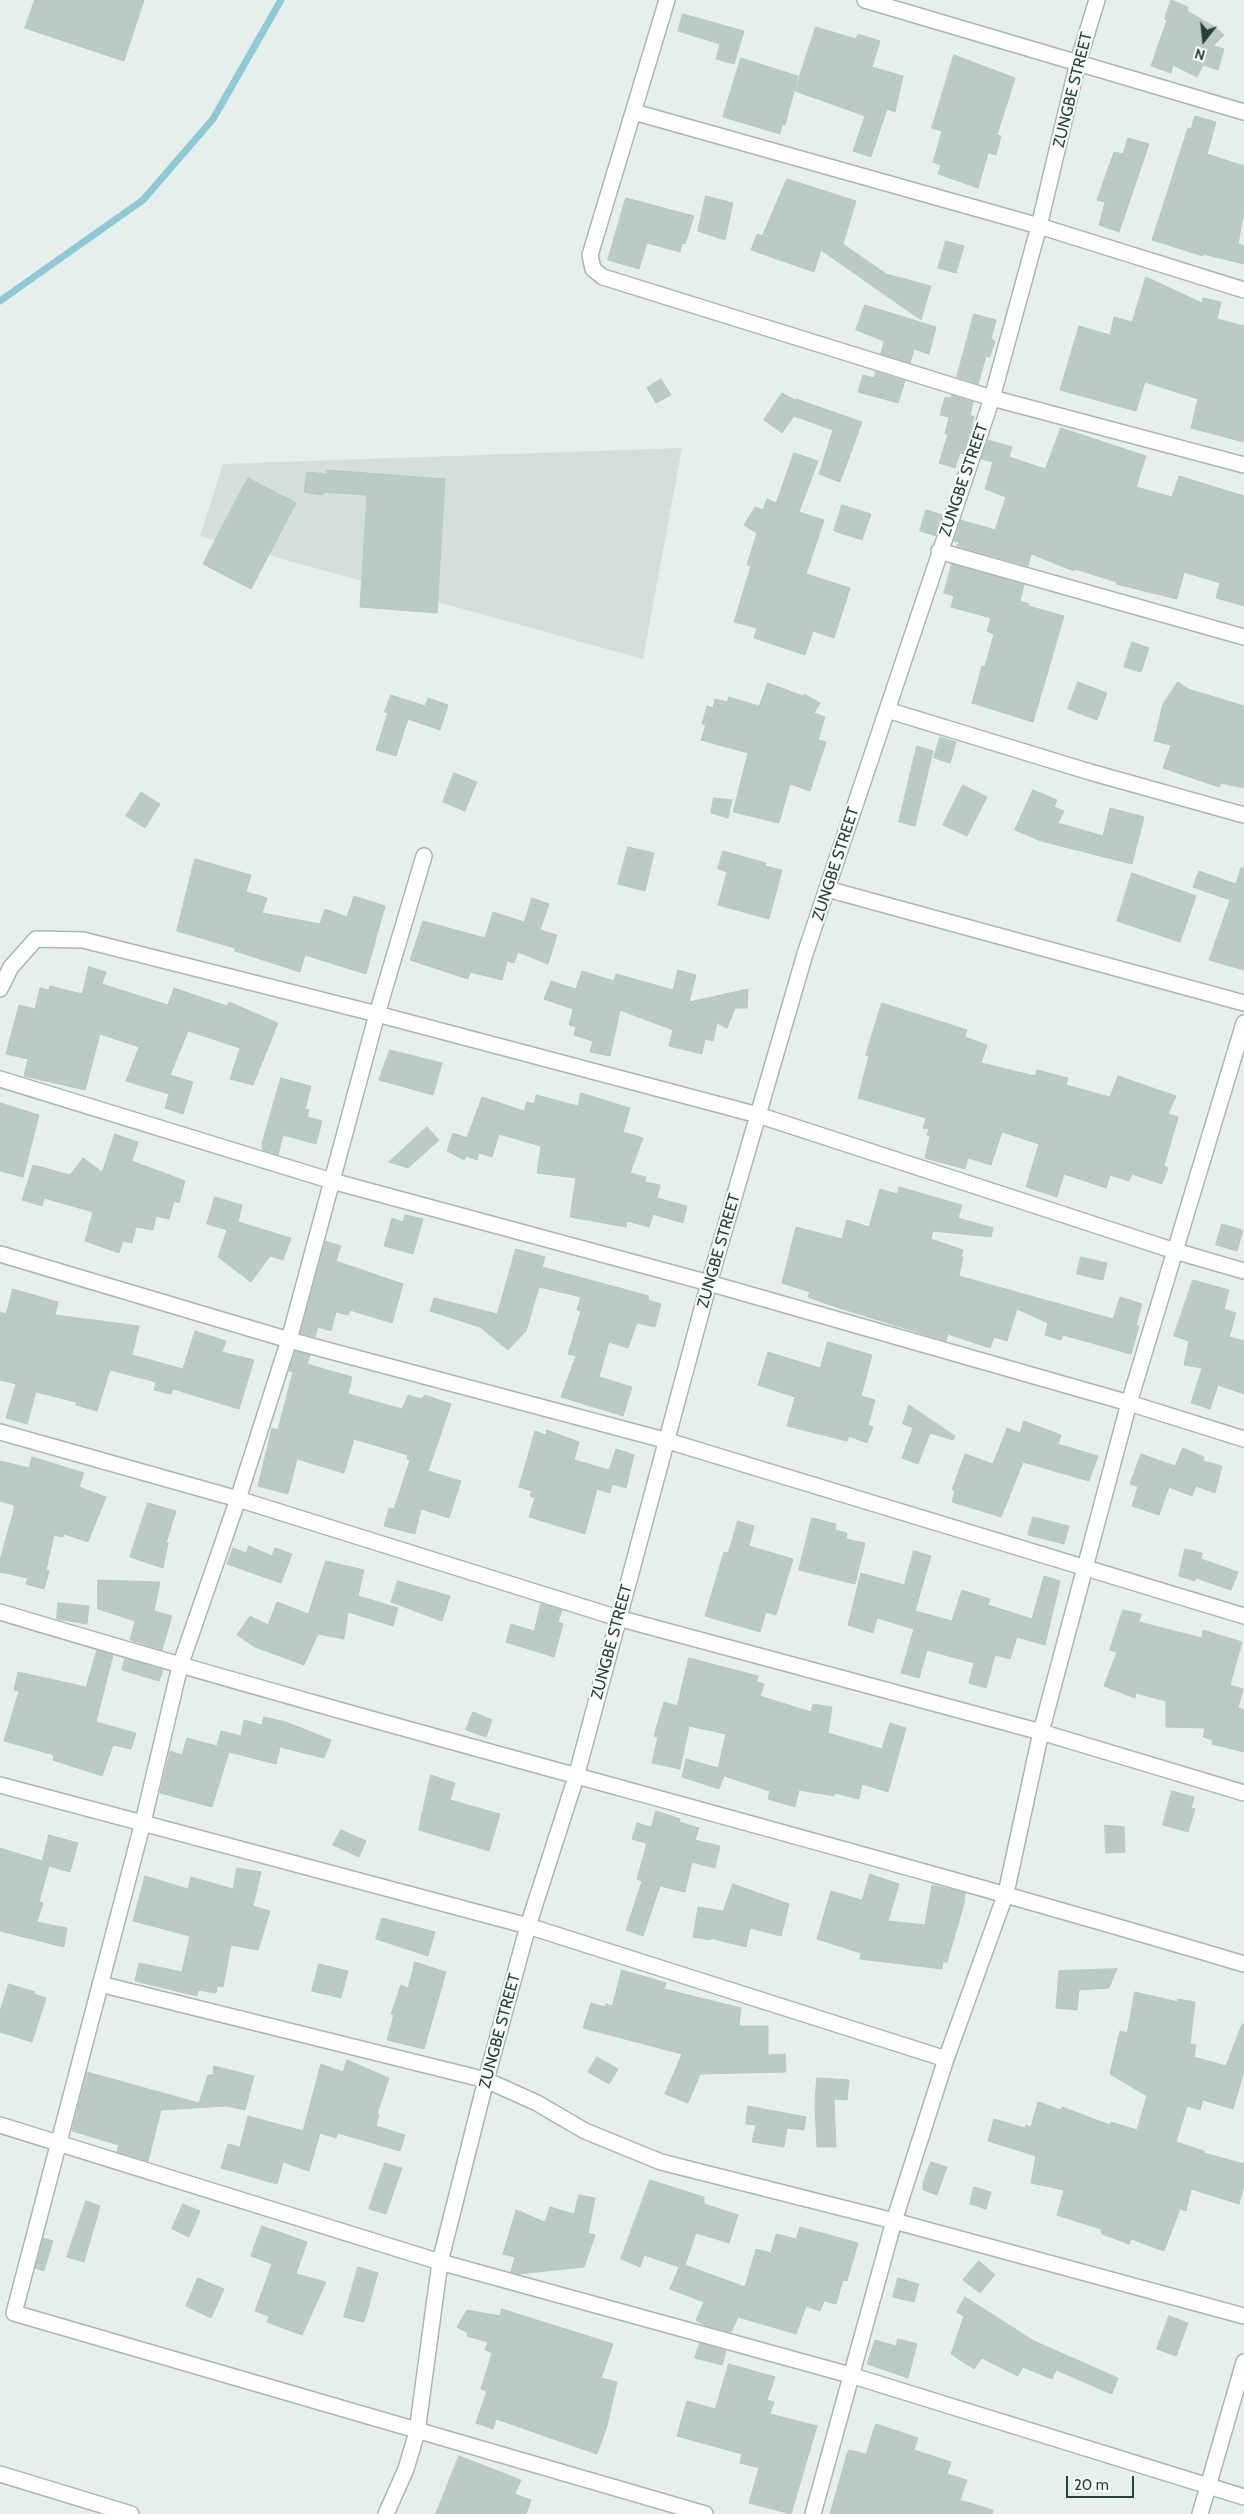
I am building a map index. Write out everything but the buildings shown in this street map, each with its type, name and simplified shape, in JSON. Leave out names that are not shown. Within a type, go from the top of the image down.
[{"type":"street","points":[[667,0],[590,255],[593,270],[603,277],[992,398],[1244,465]]},
{"type":"street","points":[[865,0],[1244,112]]},
{"type":"street","name":"ZUNGBE STREET","points":[[386,2514],[406,2468],[417,2432],[440,2262],[486,2080],[528,1926],[576,1777],[709,1283],[827,889],[992,398],[1039,226],[1078,62],[1097,0]]},
{"type":"street","points":[[634,112],[1039,226],[1244,290]]},
{"type":"street","points":[[939,552],[1244,637]]},
{"type":"street","points":[[887,710],[1090,772],[1244,815]]},
{"type":"street","points":[[424,856],[377,1014],[289,1340],[238,1499],[180,1666],[143,1822],[14,2313],[417,2432],[705,2514]]},
{"type":"street","points":[[827,889],[1244,1002]]},
{"type":"street","points":[[0,989],[11,967],[36,939],[83,940],[377,1014],[758,1115],[1174,1252],[1244,1271]]},
{"type":"street","points":[[814,2514],[850,2375],[894,2221],[946,2059],[1006,1893],[1041,1732],[1129,1403],[1244,1023]]},
{"type":"street","points":[[0,1079],[332,1181],[709,1283],[1129,1403],[1244,1439]]},
{"type":"street","points":[[0,1254],[289,1340],[668,1441],[1244,1616]]},
{"type":"street","points":[[0,1432],[238,1499],[618,1618],[1041,1732],[1244,1793]]},
{"type":"street","points":[[0,1612],[180,1666],[576,1777],[1006,1893],[1244,1964]]},
{"type":"street","points":[[0,1785],[528,1926],[946,2059]]},
{"type":"street","points":[[100,1984],[486,2080],[537,2103],[585,2131],[661,2162],[894,2221],[1244,2316]]},
{"type":"street","points":[[0,2125],[58,2145],[440,2262],[850,2375],[1244,2497]]},
{"type":"street","points":[[1200,2514],[1244,2362]]},
{"type":"street","points":[[0,2474],[131,2514]]},
{"type":"shaded area","points":[[682,448],[643,659],[200,536],[223,464]]},
{"type":"waterway","points":[[0,301],[143,200],[213,119],[281,0]]}]
